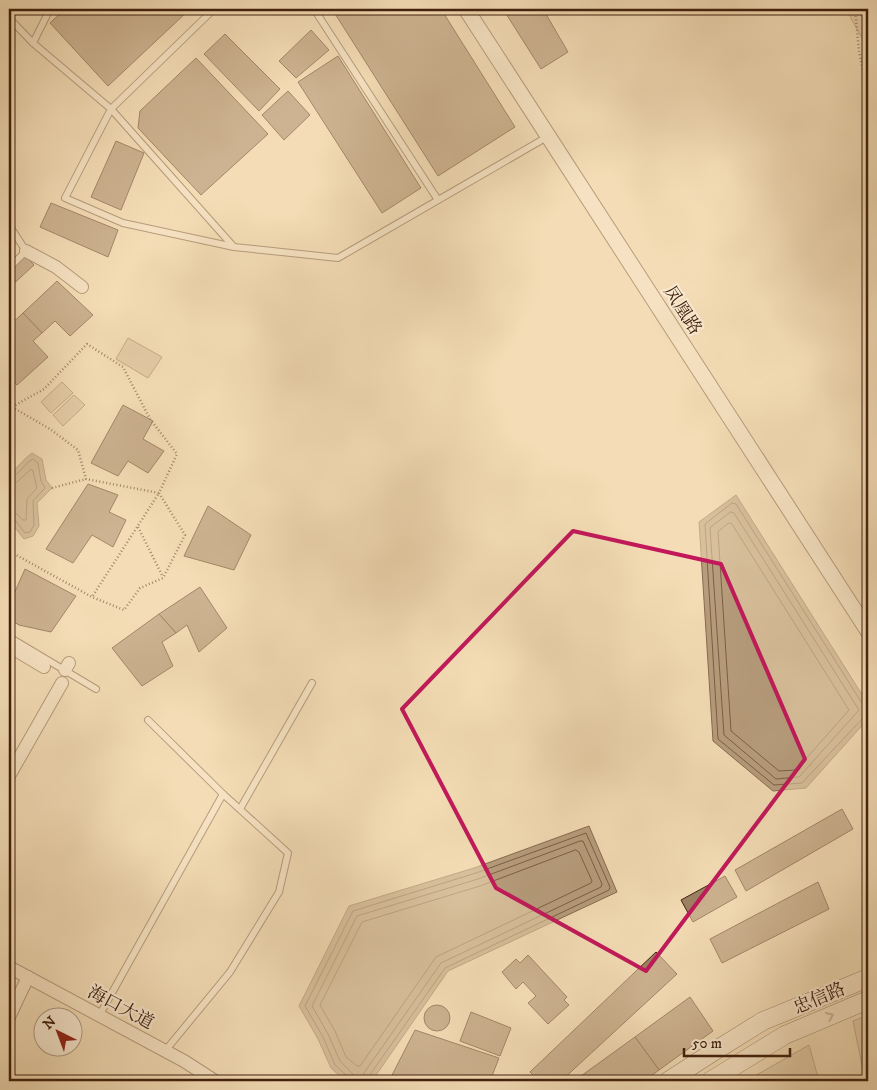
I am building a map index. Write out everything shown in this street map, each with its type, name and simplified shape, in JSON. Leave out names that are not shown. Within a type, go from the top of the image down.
[{"type":"main road","name":"忠信路","points":[[668,1081],[763,1022],[868,978]]},
{"type":"main road","name":"忠信路","points":[[710,1081],[785,1035],[868,1000]]},
{"type":"street","name":"凤凰路","points":[[466,9],[868,631]]},
{"type":"street","points":[[26,251],[56,267],[82,287]]},
{"type":"street","points":[[9,646],[44,667]]},
{"type":"street","points":[[9,776],[62,683]]},
{"type":"street","name":"海口大道","points":[[9,967],[165,1051],[215,1081]]},
{"type":"street","points":[[9,1017],[28,977]]},
{"type":"lane","points":[[33,43],[50,9]]},
{"type":"lane","points":[[214,9],[111,109],[65,198],[123,223],[234,247],[338,258],[548,136]]},
{"type":"lane","points":[[314,9],[438,200]]},
{"type":"lane","points":[[9,18],[33,43],[111,109],[234,247]]},
{"type":"lane","points":[[9,225],[26,251],[9,268]]},
{"type":"lane","points":[[9,637],[67,666],[96,689]]},
{"type":"lane","points":[[240,809],[312,683]]},
{"type":"lane","points":[[148,720],[223,794],[288,853],[279,892],[230,972],[165,1051]]},
{"type":"lane","points":[[99,1016],[223,794]]},
{"type":"path","points":[[855,9],[868,96]]},
{"type":"path","points":[[10,407],[44,389],[87,344],[123,368],[150,419],[177,454],[158,494],[92,596]]},
{"type":"path","points":[[10,407],[50,429],[78,450],[86,479]]},
{"type":"path","points":[[9,551],[92,596],[124,610],[140,588],[163,578],[185,535],[158,494],[86,479],[52,488]]},
{"type":"path","points":[[138,527],[163,578]]},
{"type":"highlighted area","points":[[573,531],[721,564],[805,759],[646,971],[496,888],[402,709]]},
{"type":"shaded area","points":[[846,9],[868,9],[868,49]]},
{"type":"shaded area","points":[[128,338],[162,357],[148,378],[116,359]]},
{"type":"shaded area","points":[[62,382],[73,393],[51,413],[41,402]]},
{"type":"shaded area","points":[[74,395],[85,405],[63,426],[53,415]]},
{"type":"shaded area","points":[[868,1015],[868,1081],[858,1081],[864,1075],[853,1021]]},
{"type":"shaded area","points":[[809,1045],[819,1081],[746,1081]]},
{"type":"water","points":[[32,453],[42,459],[46,480],[52,488],[37,503],[39,526],[33,536],[24,539],[12,524],[9,523],[9,474]]},
{"type":"water","points":[[736,495],[868,704],[868,719],[806,788],[773,791],[713,741],[699,522]]},
{"type":"water","points":[[589,826],[617,892],[448,971],[372,1081],[345,1081],[331,1068],[318,1039],[299,1006],[349,906],[474,868]]},
{"type":"building","points":[[65,9],[190,9],[108,86],[50,23]]},
{"type":"building","points":[[332,9],[441,9],[515,127],[438,176]]},
{"type":"building","points":[[503,9],[543,9],[568,52],[541,69]]},
{"type":"building","points":[[311,30],[329,50],[296,78],[279,61]]},
{"type":"building","points":[[225,34],[280,89],[259,111],[204,54]]},
{"type":"building","points":[[338,56],[421,188],[382,213],[298,82]]},
{"type":"building","points":[[196,58],[268,134],[201,195],[138,128],[140,111]]},
{"type":"building","points":[[288,91],[310,115],[284,140],[262,115]]},
{"type":"building","points":[[116,141],[144,153],[121,210],[91,197]]},
{"type":"building","points":[[51,203],[118,230],[108,257],[40,227]]},
{"type":"building","points":[[25,256],[34,265],[9,288],[9,272]]},
{"type":"building","points":[[57,281],[93,315],[70,336],[55,321],[42,333],[23,313]]},
{"type":"building","points":[[23,313],[42,333],[33,341],[48,357],[17,385],[9,376],[9,326]]},
{"type":"building","points":[[123,405],[153,421],[143,439],[164,451],[148,473],[128,461],[118,476],[91,463]]},
{"type":"building","points":[[88,484],[118,495],[109,512],[126,520],[113,547],[92,535],[73,563],[46,549]]},
{"type":"building","points":[[208,506],[251,535],[234,570],[184,556]]},
{"type":"building","points":[[25,569],[76,596],[51,632],[19,625],[9,619],[9,605]]},
{"type":"building","points":[[200,587],[227,628],[199,652],[187,625],[176,633],[159,614]]},
{"type":"building","points":[[159,614],[176,633],[162,642],[173,666],[142,686],[112,648]]},
{"type":"building","points":[[842,809],[853,829],[746,891],[735,870]]},
{"type":"building","points":[[725,876],[737,897],[693,922],[681,900]]},
{"type":"building","points":[[818,882],[829,909],[722,963],[710,939]]},
{"type":"building","points":[[656,952],[677,974],[561,1081],[539,1081],[530,1072]]},
{"type":"building","points":[[528,955],[567,997],[564,1000],[569,1005],[548,1024],[528,1003],[536,996],[523,982],[516,989],[502,972],[516,959],[520,963]]},
{"type":"building","points":[[690,997],[713,1031],[659,1070],[635,1037]]},
{"type":"building","points":[[437,1005],[446,1009],[450,1018],[446,1027],[437,1031],[428,1027],[424,1018],[428,1009]]},
{"type":"building","points":[[471,1012],[511,1028],[500,1056],[460,1041]]},
{"type":"building","points":[[415,1030],[499,1058],[490,1081],[389,1081]]},
{"type":"building","points":[[635,1037],[659,1070],[644,1081],[574,1081]]}]
